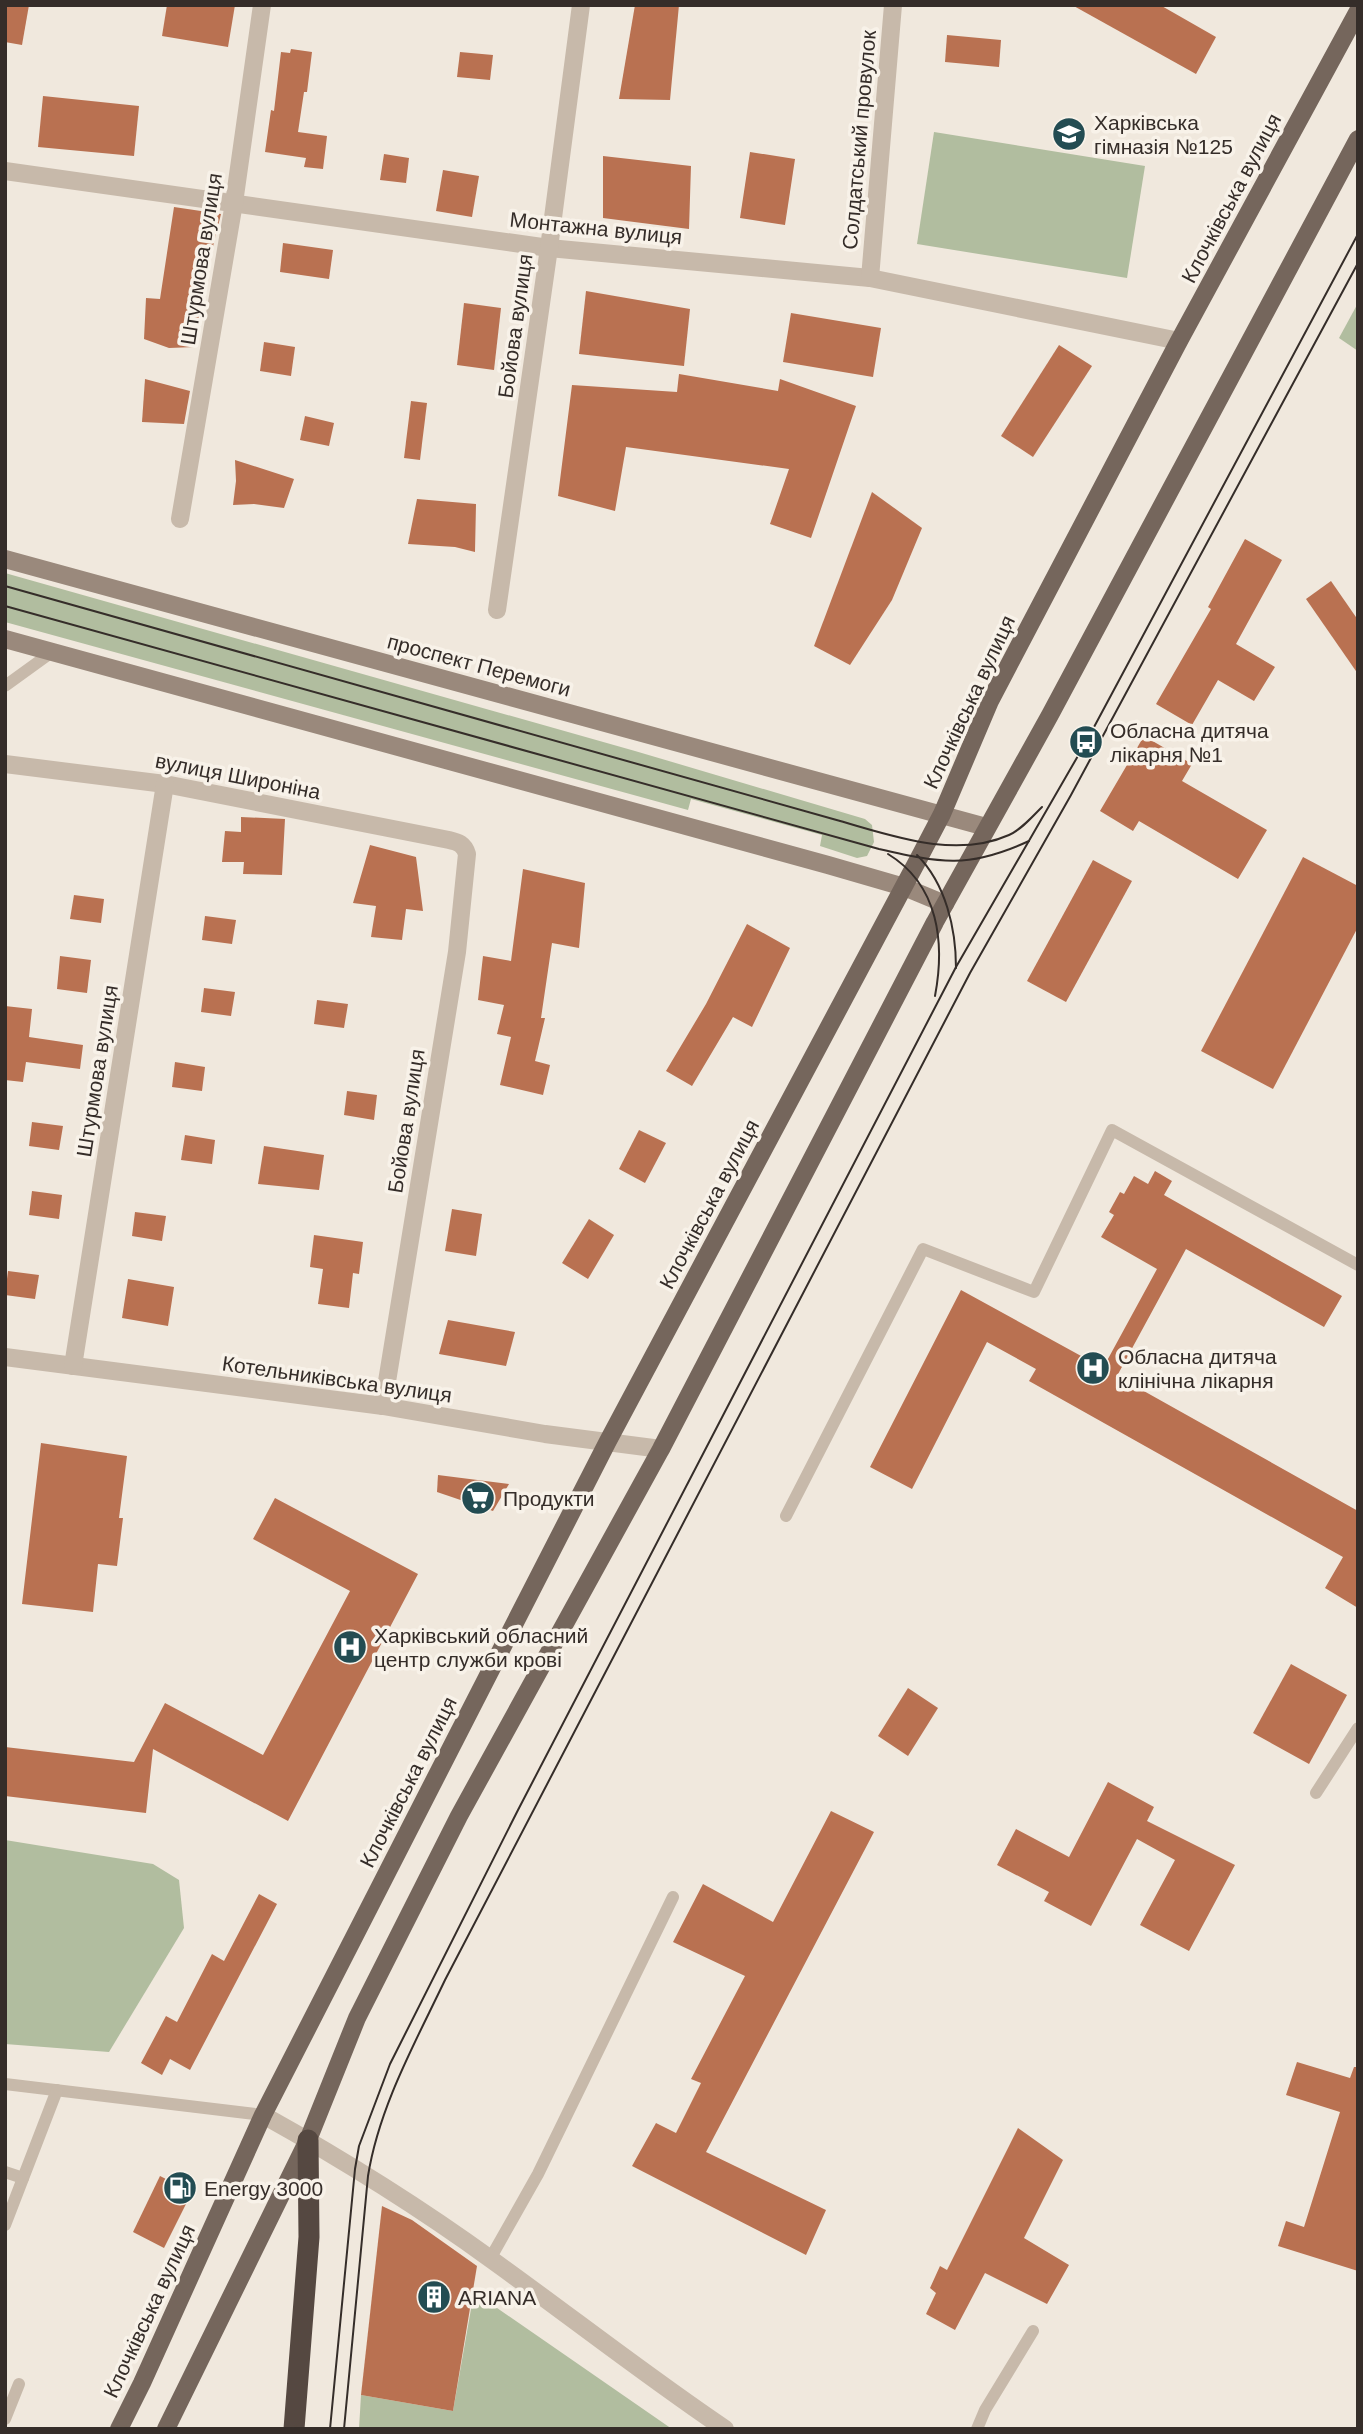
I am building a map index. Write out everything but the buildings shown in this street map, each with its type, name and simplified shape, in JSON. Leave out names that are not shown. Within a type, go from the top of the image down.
[{"type":"highway","points":[[294,2429],[309,2237],[308,2140]]},
{"type":"main road","name":"Клочківська вулиця","points":[[119,2429],[263,2115],[608,1441],[942,814],[990,701],[1179,341],[1358,11]]},
{"type":"main road","points":[[166,2429],[308,2140],[358,2018],[459,1816],[661,1448],[986,827],[1050,715],[1358,139]]},
{"type":"main road","name":"проспект Перемоги","points":[[5,559],[986,827]]},
{"type":"main road","points":[[5,639],[904,887],[946,904]]},
{"type":"street","name":"Штурмова вулиця","points":[[180,519],[234,203],[262,5]]},
{"type":"street","name":"Бойова вулиця","points":[[497,610],[549,248],[580,5]]},
{"type":"street","name":"Солдатський провулок","points":[[870,278],[893,5]]},
{"type":"street","name":"Монтажна вулиця","points":[[5,171],[549,248],[870,278],[1179,341]]},
{"type":"street","name":"вулиця Широніна","points":[[5,764],[165,784],[461,844]]},
{"type":"street","name":"Штурмова вулиця","points":[[73,1366],[165,784]]},
{"type":"street","name":"Бойова вулиця","points":[[383,1406],[457,951],[467,854],[461,844]]},
{"type":"street","name":"Котельниківська вулиця","points":[[5,1357],[383,1406],[545,1434],[661,1448]]},
{"type":"street","points":[[263,2115],[368,2176],[489,2259],[671,2393],[725,2429]]},
{"type":"lane","points":[[5,686],[52,652]]},
{"type":"lane","points":[[786,1516],[923,1249],[1034,1292],[1112,1130],[1358,1265]]},
{"type":"lane","points":[[1316,1793],[1358,1728]]},
{"type":"lane","points":[[489,2259],[538,2174],[673,1897]]},
{"type":"lane","points":[[5,2084],[263,2115]]},
{"type":"lane","points":[[5,2225],[57,2090]]},
{"type":"lane","points":[[5,2172],[23,2178]]},
{"type":"lane","points":[[976,2429],[1033,2331]]},
{"type":"lane","points":[[5,2419],[19,2384]]},
{"type":"green space","points":[[934,132],[1145,166],[1127,278],[917,244]]},
{"type":"green space","points":[[1358,303],[1358,351],[1339,338]]},
{"type":"green space","points":[[5,573],[635,751],[865,819],[872,825],[874,842],[867,856],[857,858],[820,846],[822,835],[691,799],[688,810],[5,622]]},
{"type":"green space","points":[[5,1840],[153,1864],[179,1880],[184,1928],[109,2052],[5,2044]]},
{"type":"green space","points":[[474,2292],[672,2429],[359,2429],[361,2395],[453,2411]]},
{"type":"tram line","points":[[330,2429],[355,2169],[359,2146],[390,2064],[518,1810],[956,967],[1086,742],[1358,234]]},
{"type":"tram line","points":[[344,2429],[368,2176],[380,2125],[410,2052],[445,1980],[970,973],[1071,795],[1358,263]]},
{"type":"tram line","points":[[5,586],[921,842],[943,845],[988,842],[1014,832],[1042,807]]},
{"type":"tram line","points":[[5,606],[879,849],[920,858],[954,861],[989,856],[1029,841]]},
{"type":"tram line","points":[[888,854],[918,882],[934,917],[939,956],[935,996]]},
{"type":"tram line","points":[[917,855],[942,893],[954,938],[956,968]]},
{"type":"place","name":"Харківська гімназія №125","points":[[1069,134]]},
{"type":"place","name":"Обласна дитяча лікарня №1","points":[[1086,742]]},
{"type":"place","name":"Обласна дитяча клінічна лікарня","points":[[1093,1368]]},
{"type":"place","name":"Продукти","points":[[478,1498]]},
{"type":"place","name":"Харківський обласний центр служби крові","points":[[350,1647]]},
{"type":"place","name":"Energy 3000","points":[[180,2188]]},
{"type":"place","name":"ARIANA","points":[[434,2297]]}]
